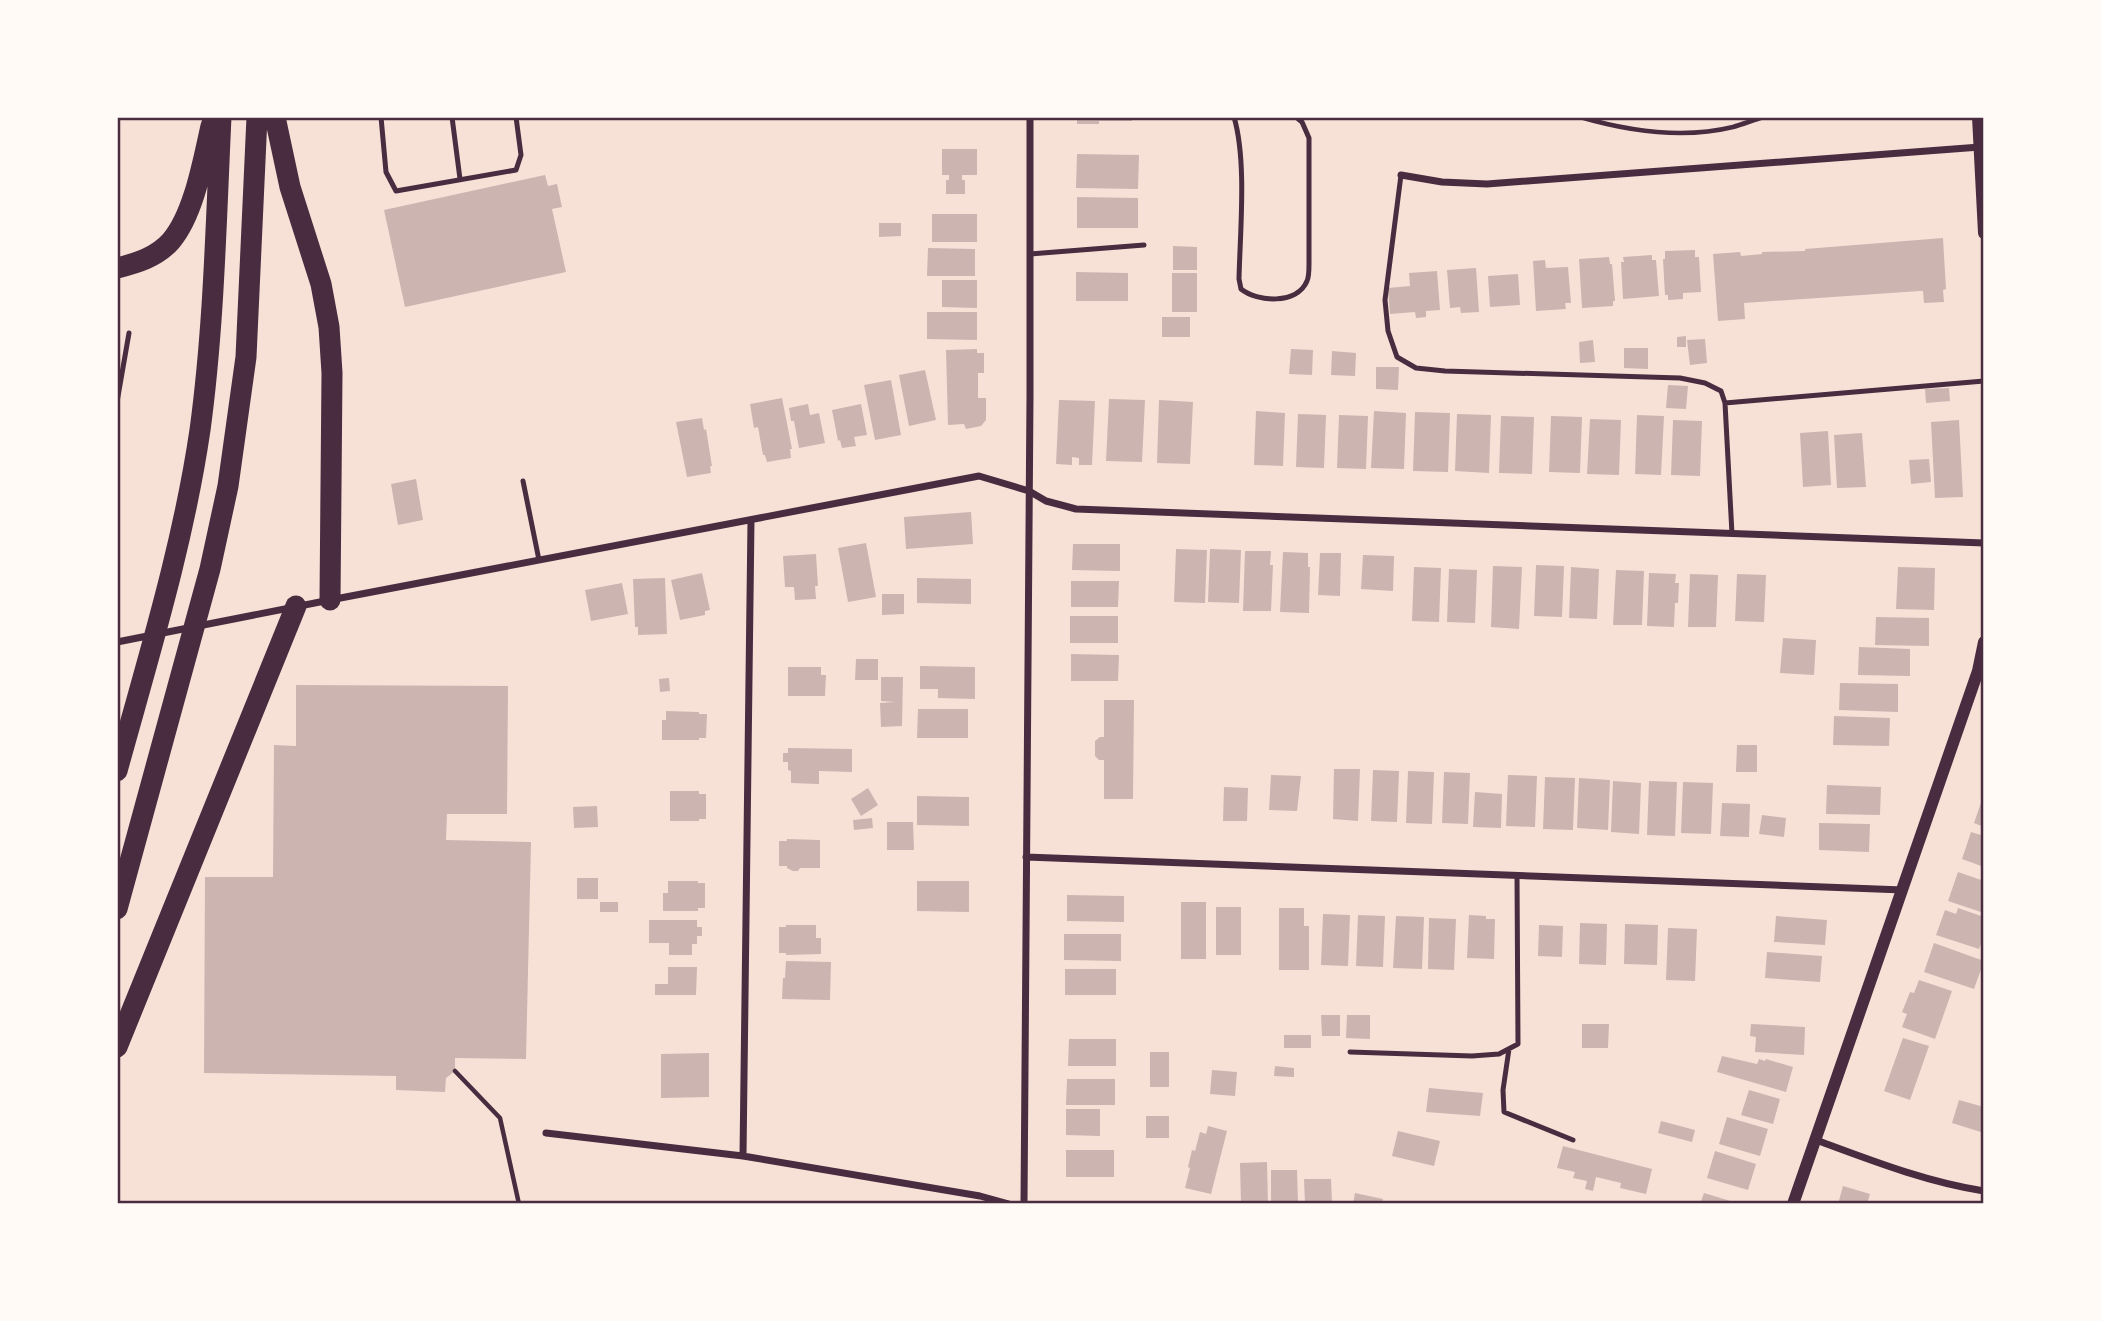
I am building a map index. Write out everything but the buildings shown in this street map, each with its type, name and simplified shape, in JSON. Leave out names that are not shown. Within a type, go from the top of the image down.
[{"type":"highway","points":[[117,268],[139,262],[156,253],[170,242],[180,228],[193,194],[213,117]]},
{"type":"highway","points":[[117,771],[175,557],[200,431],[212,303],[221,117]]},
{"type":"highway","points":[[117,909],[209,569],[230,475],[246,356],[257,117]]},
{"type":"highway","points":[[275,117],[285,170],[321,284],[329,327],[332,373],[330,600]]},
{"type":"highway","points":[[117,1047],[296,606]]},
{"type":"street","points":[[1024,1204],[1030,117]]},
{"type":"street","points":[[1978,117],[1984,233]]},
{"type":"street","points":[[1401,175],[1442,182],[1487,184],[1980,147]]},
{"type":"street","points":[[117,642],[979,477],[1029,491],[1046,501],[1076,509],[1984,543]]},
{"type":"street","points":[[743,1156],[751,520]]},
{"type":"street","points":[[1793,1204],[1904,890],[1978,671],[1984,642]]},
{"type":"street","points":[[1026,857],[1904,890]]},
{"type":"street","points":[[547,1133],[743,1156],[980,1196],[1009,1204]]},
{"type":"street","points":[[1816,1140],[1876,1162],[1962,1188],[1984,1191]]},
{"type":"lane","points":[[381,117],[386,172],[396,191],[516,170],[521,155],[516,117]]},
{"type":"lane","points":[[452,117],[460,179]]},
{"type":"lane","points":[[1234,117],[1238,131],[1241,186],[1239,279],[1241,289],[1258,298],[1289,297],[1298,292],[1307,281],[1309,138],[1302,122],[1296,117]]},
{"type":"lane","points":[[1401,175],[1385,300],[1388,331],[1397,357],[1416,368],[1680,378],[1705,383],[1721,391],[1726,403],[1732,534]]},
{"type":"lane","points":[[1030,254],[1144,245]]},
{"type":"lane","points":[[117,402],[129,333]]},
{"type":"lane","points":[[1726,403],[1984,382]]},
{"type":"lane","points":[[523,481],[538,560]]},
{"type":"lane","points":[[1350,1052],[1472,1056],[1499,1054],[1518,1044],[1517,875]]},
{"type":"lane","points":[[1509,1049],[1503,1090],[1504,1112],[1573,1140]]},
{"type":"path","points":[[1580,117],[1625,128],[1692,132],[1730,128],[1764,117]]},
{"type":"path","points":[[455,1071],[500,1118],[519,1204]]}]
